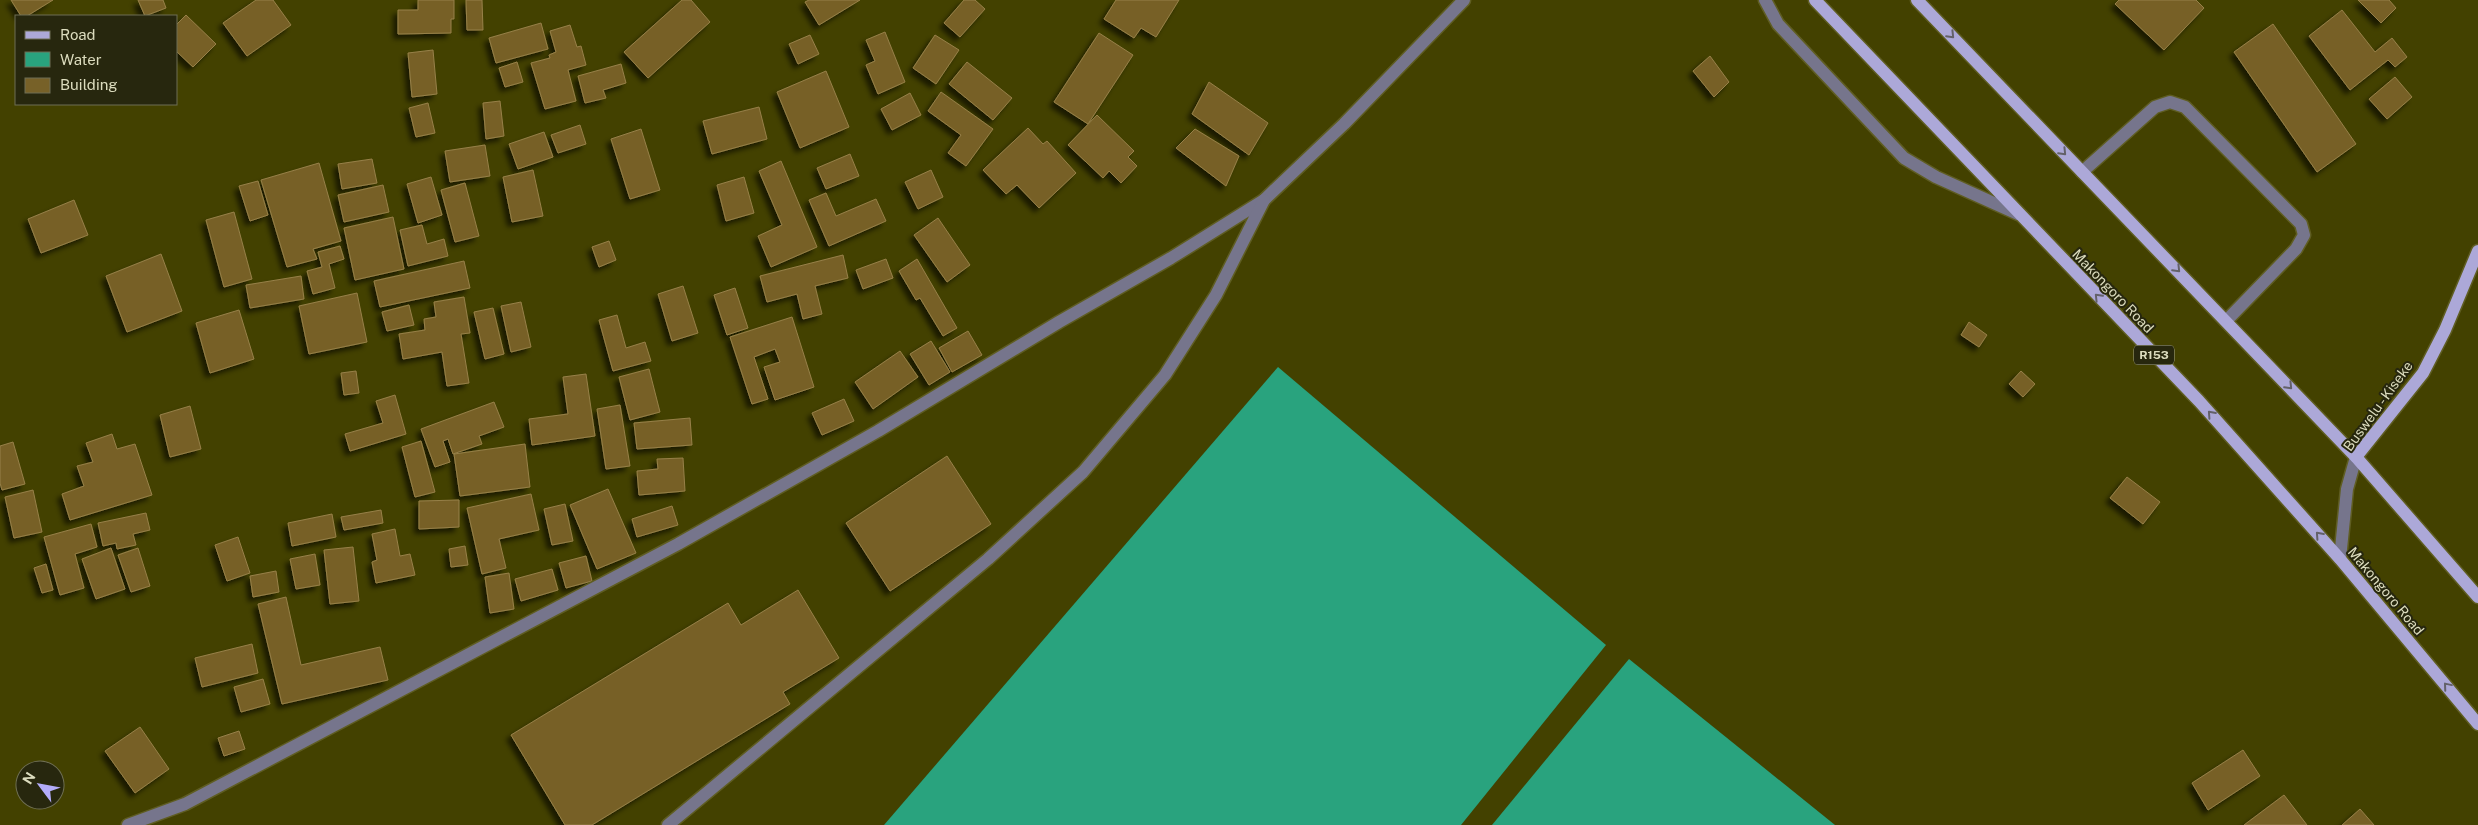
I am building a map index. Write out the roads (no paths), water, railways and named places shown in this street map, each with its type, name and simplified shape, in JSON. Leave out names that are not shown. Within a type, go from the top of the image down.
[{"type":"main road","name":"Makongoro Road","points":[[1816,0],[2198,401],[2340,559],[2478,724]]},
{"type":"main road","points":[[1917,0],[2227,320],[2356,457],[2478,598]]},
{"type":"main road","name":"Buswelu - Kiseke","points":[[2356,457],[2423,373],[2445,330],[2478,251]]},
{"type":"street","points":[[128,825],[193,800],[678,544],[878,432],[1059,322],[1172,258],[1264,200],[1344,124],[1464,0]]},
{"type":"street","points":[[1765,0],[1778,24],[1904,158],[1936,177],[2018,214]]},
{"type":"street","points":[[2082,172],[2156,107],[2170,102],[2185,107],[2301,224],[2304,235],[2296,249],[2227,320]]},
{"type":"street","points":[[668,825],[988,559],[1083,472],[1165,375],[1216,296],[1264,200]]},
{"type":"street","name":"Buswelu - Kiseke","points":[[2340,559],[2347,489],[2356,457]]},
{"type":"water","points":[[1278,367],[1606,645],[1461,825],[884,825]]},
{"type":"water","points":[[1629,659],[1835,825],[1492,825]]}]
